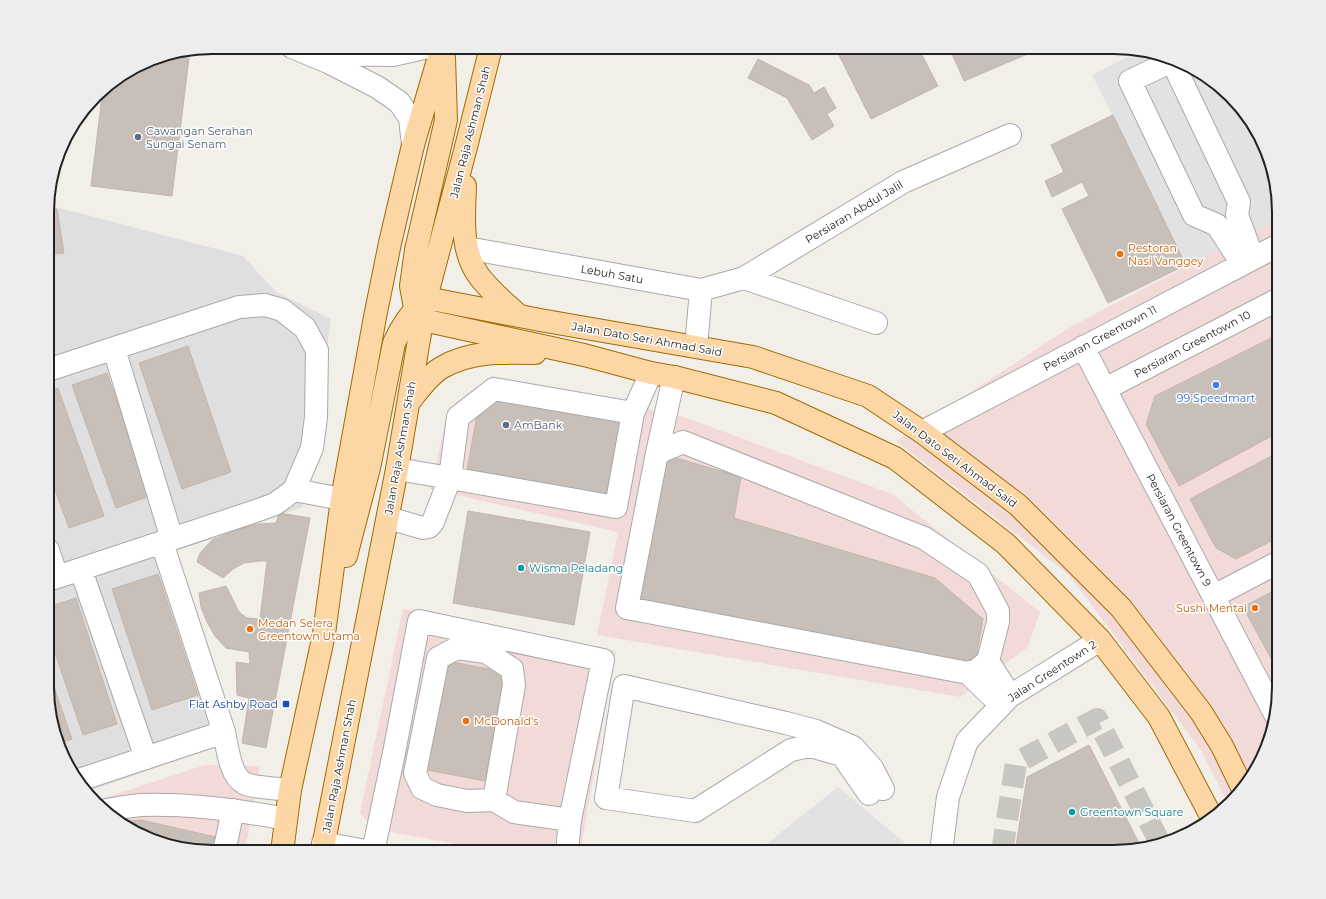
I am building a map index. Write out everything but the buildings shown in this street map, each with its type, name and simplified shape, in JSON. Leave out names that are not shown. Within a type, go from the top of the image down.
[{"type":"main road","points":[[324,634],[342,498],[359,399],[390,243],[413,145],[440,54]]},
{"type":"main road","points":[[442,54],[446,120],[416,250],[411,286],[422,308],[651,372],[674,376],[776,403],[895,458],[1006,544],[1100,640],[1159,717],[1209,813]]},
{"type":"main road","name":"Jalan Raja Ashman Shah","points":[[323,845],[388,518],[409,402],[422,308],[465,151],[489,54]]},
{"type":"main road","points":[[465,151],[464,225],[470,259],[478,275],[497,296],[518,315]]},
{"type":"main road","points":[[283,845],[290,790],[324,634],[369,468],[394,343],[401,327],[422,308]]},
{"type":"main road","name":"Jalan Dato Seri Ahmad Said","points":[[422,308],[518,315],[753,357],[868,396],[922,432],[1018,505],[1121,608],[1201,712],[1222,746],[1240,782]]},
{"type":"main road","points":[[409,402],[423,385],[440,369],[459,359],[484,353],[584,354]]},
{"type":"street","points":[[309,54],[377,87],[399,102],[410,118],[413,145]]},
{"type":"street","points":[[342,54],[397,54]]},
{"type":"street","points":[[1167,63],[1130,81],[1194,215],[1217,225],[1247,261]]},
{"type":"street","points":[[1177,67],[1239,202],[1237,215],[1247,261]]},
{"type":"street","name":"Persiaran Abdul Jalil","points":[[701,290],[744,278],[903,182],[1010,135]]},
{"type":"street","name":"Lebuh Satu","points":[[467,248],[701,290]]},
{"type":"street","name":"Persiaran Greentown 11","points":[[922,432],[1272,248]]},
{"type":"street","points":[[744,278],[876,323]]},
{"type":"street","points":[[696,347],[701,290]]},
{"type":"street","name":"Persiaran Greentown 10","points":[[1105,390],[1272,303]]},
{"type":"street","points":[[54,368],[239,307],[265,305],[282,310],[305,328],[317,350],[316,417],[312,448],[294,490],[274,504],[253,512],[54,578]]},
{"type":"street","name":"Persiaran Greentown 9","points":[[1083,347],[1271,706]]},
{"type":"street","points":[[114,348],[167,541],[224,732],[233,769],[237,778],[245,784],[290,790]]},
{"type":"street","points":[[397,469],[616,506],[633,413],[651,372]]},
{"type":"street","points":[[674,376],[657,453],[627,608],[968,673],[1006,700]]},
{"type":"street","points":[[388,518],[423,528],[429,527],[433,522],[450,478],[458,417],[494,388],[633,413]]},
{"type":"street","points":[[657,453],[684,442],[924,538],[978,574],[993,598],[998,610],[998,622],[988,661],[977,670],[968,673]]},
{"type":"street","points":[[294,490],[342,498]]},
{"type":"street","points":[[1214,596],[1272,566]]},
{"type":"street","points":[[81,570],[146,758]]},
{"type":"street","points":[[374,845],[394,753],[419,621],[603,660],[570,820],[567,845]]},
{"type":"street","name":"Jalan Greentown 2","points":[[942,845],[948,797],[967,741],[1006,700],[1100,640]]},
{"type":"street","points":[[394,753],[404,735],[423,673],[438,658],[458,648],[486,652],[512,669],[514,685],[494,800]]},
{"type":"street","points":[[438,658],[415,773],[422,788],[437,795],[467,801],[494,800],[514,812],[570,820]]},
{"type":"street","points":[[988,661],[1006,700]]},
{"type":"street","points":[[624,686],[816,731],[853,747],[872,768],[876,792],[842,755],[810,746],[790,750],[695,811],[606,798],[624,686]]},
{"type":"street","points":[[84,778],[224,732]]},
{"type":"street","points":[[112,809],[140,805],[191,806],[233,810],[286,819]]},
{"type":"street","points":[[226,845],[233,810]]},
{"type":"shaded area","points":[[1132,55],[1134,55],[1165,62],[1184,70],[1218,93],[1233,108],[1245,124],[1256,142],[1264,161],[1271,192],[1272,222],[1188,266],[1092,75]]},
{"type":"shaded area","points":[[54,207],[243,256],[276,292],[331,319],[303,507],[176,551],[234,741],[92,790],[75,766],[62,738],[54,697]]},
{"type":"shaded area","points":[[1272,222],[1272,697],[1267,728],[1256,757],[1245,775],[1226,799],[1200,749],[1069,575],[896,441],[1072,326]]},
{"type":"shaded area","points":[[491,376],[684,417],[892,494],[1040,612],[1028,647],[960,697],[597,635],[618,532],[430,489],[449,408]]},
{"type":"shaded area","points":[[403,609],[616,651],[581,845],[462,845],[374,829],[360,813]]},
{"type":"shaded area","points":[[205,765],[260,766],[246,845],[202,845],[161,837],[133,824],[100,799]]},
{"type":"shaded area","points":[[838,787],[904,842],[903,845],[765,845]]},
{"type":"tunnel","points":[[1003,845],[1016,763],[1097,719],[1158,839]]},
{"type":"place","name":"Cawangan Serahan Sungai Senam","points":[[138,137]]},
{"type":"place","name":"Restoran Nasi Vanggey","points":[[1120,254]]},
{"type":"place","name":"99 Speedmart","points":[[1216,385]]},
{"type":"place","name":"AmBank","points":[[506,425]]},
{"type":"place","name":"Wisma Peladang","points":[[521,568]]},
{"type":"place","name":"Sushi Mentai","points":[[1255,608]]},
{"type":"place","name":"Medan Selera Greentown Utama","points":[[250,629]]},
{"type":"place","name":"Flat Ashby Road","points":[[286,704]]},
{"type":"place","name":"McDonald's","points":[[466,721]]},
{"type":"place","name":"Greentown Square","points":[[1072,812]]}]
